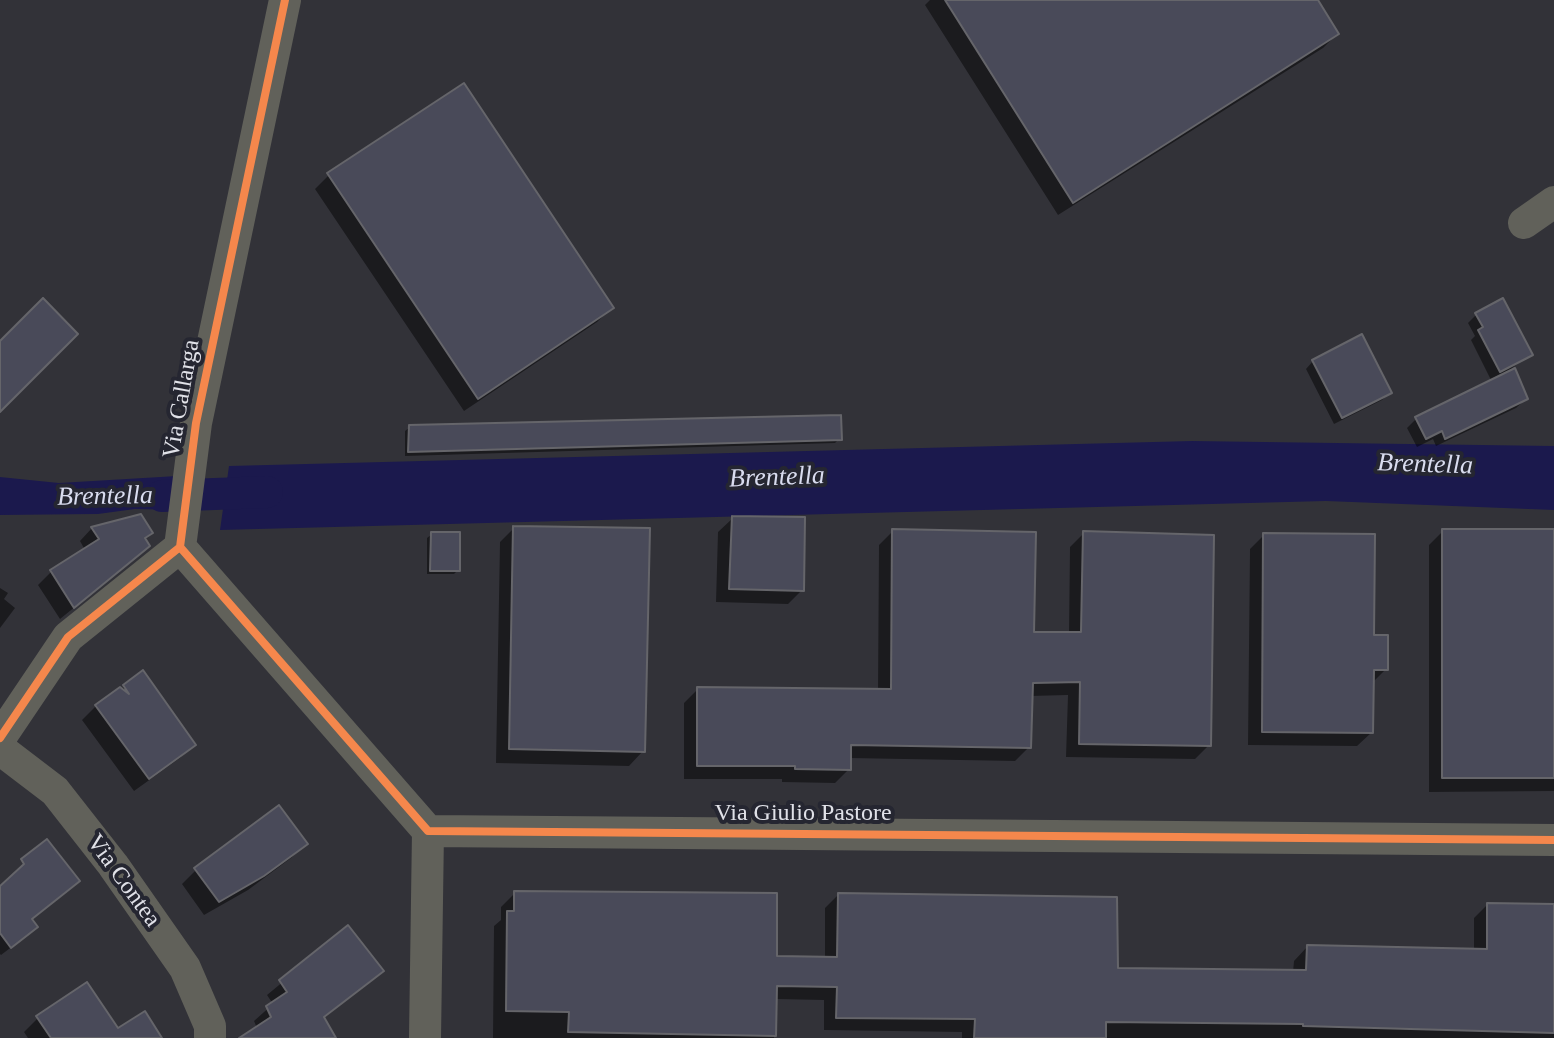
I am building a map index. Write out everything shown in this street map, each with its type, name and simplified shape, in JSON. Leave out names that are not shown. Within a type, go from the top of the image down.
[{"type":"street","name":"Via Callarga","points":[[180,547],[196,423],[285,0]]},
{"type":"street","points":[[1524,223],[1554,202]]},
{"type":"street","points":[[0,738],[68,637],[180,547],[428,831],[425,1038]]},
{"type":"street","name":"Via Contea","points":[[0,749],[55,791],[113,865],[185,968],[210,1026],[210,1038]]},
{"type":"street","name":"Via Giulio Pastore","points":[[428,831],[1554,840]]},
{"type":"water","points":[[1192,441],[1554,446],[1554,510],[1326,501],[220,530],[229,466]]},
{"type":"water","points":[[177,476],[176,510],[0,515],[0,477],[59,483]]},
{"type":"building","points":[[945,0],[1318,0],[1339,34],[1073,203]]},
{"type":"building","points":[[464,83],[614,308],[478,399],[327,173]]},
{"type":"building","points":[[43,298],[78,334],[0,412],[0,341]]},
{"type":"building","points":[[1503,298],[1533,355],[1500,372],[1478,330],[1483,327],[1475,313]]},
{"type":"building","points":[[1362,334],[1392,393],[1342,418],[1312,360]]},
{"type":"building","points":[[1515,368],[1528,399],[1445,439],[1442,431],[1426,439],[1415,417]]},
{"type":"building","points":[[841,415],[842,440],[408,452],[409,425]]},
{"type":"building","points":[[141,514],[153,533],[145,538],[150,546],[74,608],[50,570],[99,539],[91,527]]},
{"type":"building","points":[[732,516],[805,517],[804,591],[729,589]]},
{"type":"building","points":[[513,526],[650,528],[645,752],[509,749]]},
{"type":"building","points":[[892,529],[1036,532],[1034,632],[1081,632],[1083,531],[1214,535],[1211,746],[1079,744],[1080,682],[1033,683],[1031,748],[851,745],[851,770],[795,769],[795,766],[697,766],[697,687],[891,689]]},
{"type":"building","points":[[1442,529],[1554,529],[1554,778],[1442,778]]},
{"type":"building","points":[[431,532],[460,532],[460,571],[430,571]]},
{"type":"building","points":[[1263,533],[1375,534],[1374,635],[1388,635],[1388,670],[1374,670],[1373,733],[1262,732]]},
{"type":"building","points":[[143,670],[196,745],[149,779],[95,705],[120,687],[129,694],[123,685]]},
{"type":"building","points":[[279,805],[308,844],[264,876],[219,902],[194,868]]},
{"type":"building","points":[[47,839],[80,881],[32,919],[38,927],[11,948],[0,933],[0,886],[24,864],[21,859]]},
{"type":"building","points":[[514,891],[777,893],[777,956],[837,957],[838,893],[1117,897],[1118,968],[1306,970],[1307,945],[1487,949],[1487,903],[1554,904],[1554,1033],[1303,1024],[1106,1022],[1106,1038],[974,1038],[975,1019],[836,1018],[837,987],[777,986],[776,1036],[568,1032],[569,1012],[506,1011],[507,911],[514,911]]},
{"type":"building","points":[[348,925],[384,971],[324,1017],[336,1038],[239,1038],[271,1017],[266,1006],[287,992],[279,980]]},
{"type":"building","points":[[87,982],[118,1028],[145,1011],[162,1038],[51,1038],[36,1016]]},
{"type":"waterway","name":"Brentella","points":[[162,496],[267,492]]},
{"type":"cycle path","points":[[0,738],[68,637],[180,547],[196,423],[285,0]]},
{"type":"cycle path","points":[[180,547],[428,831],[1554,840]]}]
